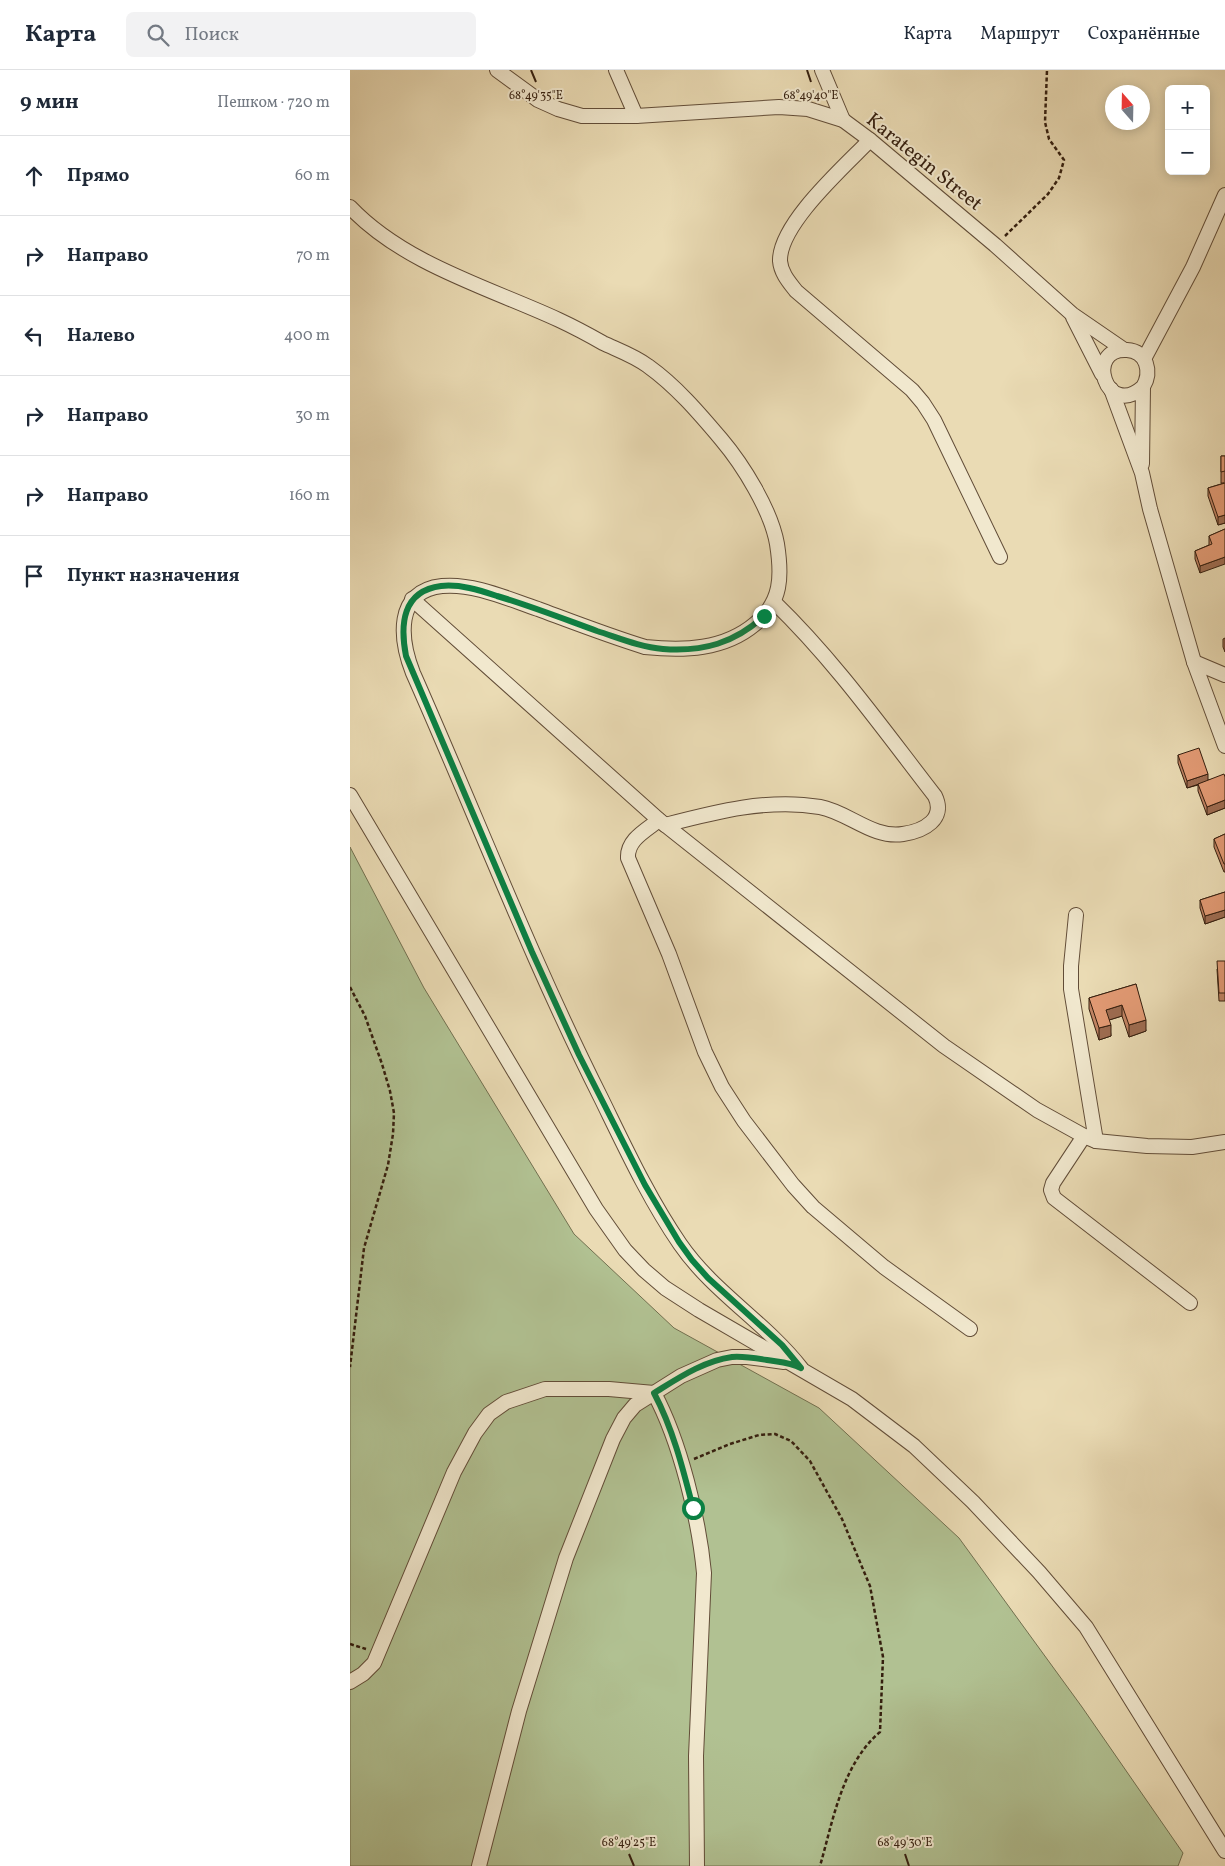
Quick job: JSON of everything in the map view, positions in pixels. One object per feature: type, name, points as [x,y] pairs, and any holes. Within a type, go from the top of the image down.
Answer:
[{"type":"street","name":"Karategin Street","points":[[497,70],[538,100],[558,109],[582,116],[636,116],[779,106],[808,108],[843,120],[870,140],[996,245],[1072,314],[1123,349]]},
{"type":"street","points":[[616,70],[636,116]]},
{"type":"street","points":[[822,70],[843,120]]},
{"type":"street","points":[[870,140],[811,202],[795,222],[785,241],[780,260],[782,271],[796,291],[912,390],[923,403],[934,420],[1000,558]]},
{"type":"street","points":[[1144,359],[1193,267],[1225,195]]},
{"type":"street","points":[[350,207],[381,234],[417,257],[458,277],[559,320],[647,365],[691,404],[737,458],[766,511],[775,535],[779,559],[779,578],[774,602],[764,616],[754,625],[732,639],[703,648],[665,649],[645,647],[510,600],[461,586],[442,586],[432,588],[412,599],[403,620],[403,640],[406,656],[532,952],[579,1055],[650,1193],[692,1260],[708,1278],[782,1345],[797,1366]]},
{"type":"street","name":"Karategin Street","points":[[1072,314],[1102,374]]},
{"type":"street","points":[[1118,350],[1135,351],[1144,359],[1148,370],[1146,382],[1138,391],[1121,395],[1106,385],[1102,374],[1103,368],[1108,357],[1118,350]]},
{"type":"street","points":[[1142,473],[1143,387]]},
{"type":"street","points":[[1111,390],[1142,473],[1153,519],[1194,662],[1225,746]]},
{"type":"street","points":[[412,599],[662,822],[944,1046],[1037,1110],[1090,1138],[1147,1146],[1192,1147],[1225,1142]]},
{"type":"street","points":[[774,602],[806,632],[838,670],[935,796],[939,805],[939,812],[934,819],[921,829],[892,835],[878,831],[833,811],[807,806],[752,806],[662,822],[632,841],[627,849],[628,858],[669,954],[705,1052],[722,1086],[744,1121],[793,1185],[813,1207],[884,1267],[970,1329]]},
{"type":"street","points":[[1194,662],[1225,676]]},
{"type":"street","points":[[350,795],[609,1230],[644,1270],[665,1288],[852,1399],[914,1446],[973,1502],[1039,1572],[1086,1627],[1225,1851]]},
{"type":"street","points":[[1076,915],[1071,966],[1071,989],[1090,1138],[1053,1183],[1051,1190],[1054,1198],[1190,1303]]},
{"type":"street","points":[[479,1866],[518,1711],[573,1539],[620,1425],[635,1405],[681,1376],[717,1360],[747,1357],[797,1366]]},
{"type":"street","points":[[350,1682],[374,1663],[454,1472],[475,1432],[490,1414],[506,1402],[544,1389],[600,1389],[654,1393]]},
{"type":"street","points":[[654,1393],[662,1408],[682,1465],[693,1508],[704,1573],[696,1756],[697,1866]]},
{"type":"path","points":[[996,245],[1048,194],[1059,178],[1064,160],[1049,139],[1045,122],[1047,70]]},
{"type":"path","points":[[350,987],[365,1016],[382,1064],[394,1113],[388,1165],[364,1248],[350,1367]]},
{"type":"path","points":[[682,1465],[730,1444],[759,1435],[776,1434],[791,1442],[810,1461],[842,1520],[870,1586],[883,1657],[880,1732],[870,1740],[854,1763],[845,1785],[820,1866]]},
{"type":"green space","points":[[350,847],[424,988],[574,1234],[674,1328],[819,1408],[959,1538],[1082,1707],[1183,1853],[1178,1866],[350,1866]]},
{"type":"building","points":[[1221,456],[1225,456],[1225,471],[1221,472]]},
{"type":"building","points":[[1225,483],[1225,515],[1218,517],[1208,488]]},
{"type":"building","points":[[1225,529],[1225,557],[1200,566],[1195,551],[1212,544],[1209,536]]},
{"type":"building","points":[[1199,748],[1208,774],[1187,781],[1178,755]]},
{"type":"building","points":[[1224,774],[1225,800],[1207,807],[1198,784]]},
{"type":"building","points":[[1225,834],[1225,864],[1224,864],[1214,839]]},
{"type":"building","points":[[1225,892],[1225,910],[1205,916],[1200,900]]},
{"type":"building","points":[[1217,961],[1225,961],[1225,993],[1219,993]]},
{"type":"building","points":[[1136,984],[1146,1020],[1129,1025],[1122,1005],[1106,1010],[1111,1025],[1099,1028],[1089,998]]},
{"type":"route","points":[[693,1508],[682,1465],[662,1408],[654,1393],[681,1376],[717,1360],[732,1357],[792,1363],[801,1368],[782,1345],[708,1278],[692,1260],[645,1185],[579,1055],[453,770],[406,656],[403,640],[403,620],[412,599],[432,588],[442,586],[461,586],[480,590],[645,647],[665,649],[703,648],[716,645],[732,639],[764,616]]}]
